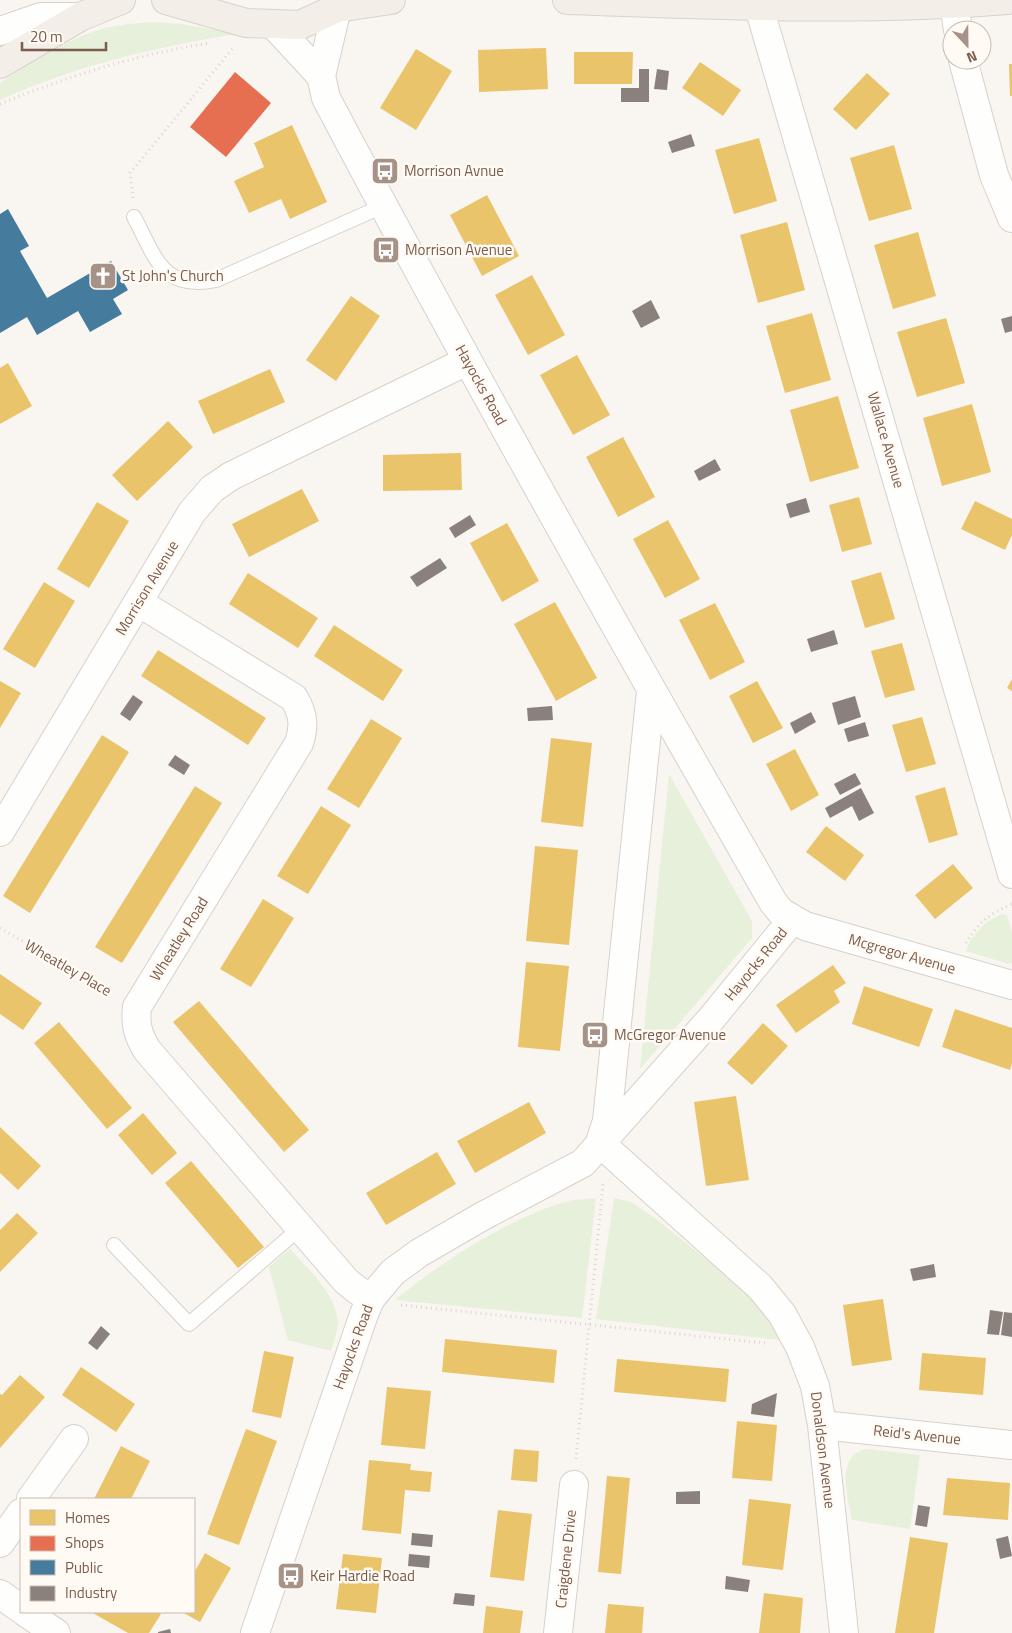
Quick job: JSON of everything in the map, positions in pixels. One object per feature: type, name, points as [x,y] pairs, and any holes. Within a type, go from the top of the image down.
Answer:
[{"type":"main road","points":[[0,64],[80,17],[121,0]]},
{"type":"main road","points":[[166,0],[246,23],[300,25],[325,4],[391,0]]},
{"type":"main road","points":[[567,0],[956,17],[1007,0]]},
{"type":"street","name":"Hayocks Road","points":[[255,1633],[360,1324],[371,1298],[393,1272],[419,1253],[481,1217],[574,1169],[583,1162],[711,1019],[792,920],[781,912],[773,902],[651,691],[467,361],[326,98],[321,76],[325,4]]},
{"type":"street","name":"Wallace Avenue","points":[[759,7],[1012,874]]},
{"type":"street","points":[[0,32],[41,17],[80,17]]},
{"type":"street","name":"Hayocks Road","points":[[273,24],[321,76]]},
{"type":"street","points":[[966,70],[994,175],[1012,218]]},
{"type":"street","name":"Morrison Avenue","points":[[0,832],[192,512],[212,489],[231,476],[467,361]]},
{"type":"street","name":"Wheatley Road","points":[[137,1007],[299,743],[304,722],[301,710],[294,698],[138,602]]},
{"type":"street","name":"Hayocks Road","points":[[600,1143],[607,1121],[651,691]]},
{"type":"street","name":"Mcgregor Avenue","points":[[792,920],[819,931],[1012,986]]},
{"type":"street","points":[[137,1007],[135,1021],[137,1031],[147,1050],[346,1282],[371,1298]]},
{"type":"street","name":"Donaldson Avenue","points":[[600,1143],[760,1287],[782,1314],[800,1346],[815,1386],[822,1426],[844,1633]]},
{"type":"street","name":"Reid's Avenue","points":[[822,1426],[1012,1445]]},
{"type":"street","points":[[32,1498],[74,1439]]},
{"type":"street","name":"Craigdene Drive","points":[[558,1633],[574,1485]]},
{"type":"street","points":[[0,1543],[20,1514]]},
{"type":"street","points":[[0,1594],[20,1608]]},
{"type":"street","points":[[27,1613],[56,1633]]},
{"type":"lane","points":[[134,218],[160,266],[170,275],[182,281],[201,283],[216,280],[383,206]]},
{"type":"lane","points":[[114,1245],[189,1324],[300,1228]]},
{"type":"path","points":[[134,218],[130,173],[235,46],[246,23]]},
{"type":"path","points":[[0,104],[78,74],[144,56],[214,43]]},
{"type":"path","points":[[955,970],[964,945],[976,928],[995,911],[1012,904]]},
{"type":"path","name":"Wheatley Place","points":[[0,928],[137,1007]]},
{"type":"path","points":[[574,1485],[603,1191],[600,1143]]},
{"type":"path","points":[[371,1298],[390,1304],[800,1346]]},
{"type":"green space","points":[[150,22],[182,24],[236,34],[116,59],[57,77],[0,100],[0,83],[56,48],[99,30],[121,25]]},
{"type":"green space","points":[[669,774],[752,921],[752,938],[640,1069]]},
{"type":"green space","points":[[1002,914],[1007,915],[1012,932],[1012,963],[1009,964],[966,951],[980,929],[990,920]]},
{"type":"green space","points":[[596,1198],[582,1318],[395,1300],[455,1256],[524,1217],[569,1201]]},
{"type":"green space","points":[[614,1198],[631,1202],[655,1218],[727,1276],[767,1317],[779,1340],[596,1319]]},
{"type":"green space","points":[[290,1249],[318,1280],[334,1306],[338,1325],[331,1351],[288,1340],[269,1267]]},
{"type":"green space","points":[[868,1449],[920,1455],[910,1529],[852,1520],[846,1489],[847,1468],[851,1459],[857,1453]]},
{"type":"building: Homes","points":[[546,48],[548,89],[479,92],[478,50]]},
{"type":"building: Homes","points":[[416,49],[452,71],[416,130],[380,108]]},
{"type":"building: Homes","points":[[574,52],[633,52],[632,84],[574,84]]},
{"type":"building: Homes","points":[[700,62],[741,90],[723,116],[682,88]]},
{"type":"building: Homes","points":[[1009,64],[1012,64],[1012,96],[1010,96]]},
{"type":"building: Homes","points":[[867,73],[890,94],[856,130],[833,109]]},
{"type":"building: Homes","points":[[292,125],[327,202],[290,219],[281,199],[249,213],[234,181],[264,167],[254,143]]},
{"type":"building: Homes","points":[[759,138],[777,201],[734,214],[715,150]]},
{"type":"building: Homes","points":[[894,145],[912,209],[869,221],[850,158]]},
{"type":"building: Homes","points":[[487,195],[519,256],[482,276],[450,215]]},
{"type":"building: Homes","points":[[787,222],[805,290],[758,303],[740,235]]},
{"type":"building: Homes","points":[[918,232],[936,296],[893,309],[874,245]]},
{"type":"building: Homes","points":[[532,275],[565,335],[528,355],[495,295]]},
{"type":"building: Homes","points":[[351,296],[380,316],[336,381],[306,360]]},
{"type":"building: Homes","points":[[812,313],[831,380],[785,393],[766,326]]},
{"type":"building: Homes","points":[[946,318],[965,383],[917,397],[897,332]]},
{"type":"building: Homes","points":[[577,355],[610,415],[573,435],[540,375]]},
{"type":"building: Homes","points":[[8,363],[32,406],[0,424],[0,368]]},
{"type":"building: Homes","points":[[270,369],[285,402],[213,434],[198,401]]},
{"type":"building: Homes","points":[[838,396],[859,468],[810,482],[790,410]]},
{"type":"building: Homes","points":[[972,404],[991,472],[942,486],[923,418]]},
{"type":"building: Homes","points":[[168,421],[193,447],[137,501],[112,475]]},
{"type":"building: Homes","points":[[623,437],[655,497],[618,517],[586,457]]},
{"type":"building: Homes","points":[[461,453],[462,490],[383,491],[383,455]]},
{"type":"building: Homes","points":[[302,489],[319,521],[249,557],[232,524]]},
{"type":"building: Homes","points":[[859,497],[872,544],[842,552],[829,505]]},
{"type":"building: Homes","points":[[975,501],[1012,519],[1012,535],[1005,550],[961,529]]},
{"type":"building: Homes","points":[[97,502],[129,521],[89,588],[57,569]]},
{"type":"building: Homes","points":[[668,520],[700,579],[665,598],[633,539]]},
{"type":"building: Homes","points":[[507,523],[539,581],[502,602],[470,543]]},
{"type":"building: Homes","points":[[881,572],[895,619],[865,628],[851,581]]},
{"type":"building: Homes","points":[[248,573],[318,618],[298,648],[229,604]]},
{"type":"building: Homes","points":[[44,582],[75,601],[35,668],[3,649]]},
{"type":"building: Homes","points":[[555,602],[597,678],[556,701],[514,624]]},
{"type":"building: Homes","points":[[715,603],[745,662],[710,680],[679,620]]},
{"type":"building: Homes","points":[[334,625],[403,670],[383,701],[314,656]]},
{"type":"building: Homes","points":[[902,643],[915,690],[885,698],[871,651]]},
{"type":"building: Homes","points":[[158,650],[266,718],[248,745],[141,676]]},
{"type":"building: Homes","points":[[1012,679],[1012,691],[1007,688]]},
{"type":"building: Homes","points":[[0,681],[21,693],[0,728]]},
{"type":"building: Homes","points":[[757,681],[783,728],[753,743],[729,696]]},
{"type":"building: Homes","points":[[922,717],[936,764],[906,772],[892,725]]},
{"type":"building: Homes","points":[[371,719],[402,738],[359,808],[327,789]]},
{"type":"building: Homes","points":[[102,735],[129,752],[30,913],[3,896]]},
{"type":"building: Homes","points":[[551,738],[592,743],[583,827],[541,822]]},
{"type":"building: Homes","points":[[795,749],[819,795],[791,811],[766,764]]},
{"type":"building: Homes","points":[[195,786],[222,803],[122,963],[95,947]]},
{"type":"building: Homes","points":[[945,787],[958,835],[929,843],[915,796]]},
{"type":"building: Homes","points":[[321,806],[351,825],[308,894],[277,876]]},
{"type":"building: Homes","points":[[826,826],[864,855],[845,881],[806,852]]},
{"type":"building: Homes","points":[[535,846],[578,850],[569,945],[526,941]]},
{"type":"building: Homes","points":[[953,864],[973,888],[935,919],[915,895]]},
{"type":"building: Homes","points":[[263,899],[294,918],[251,987],[220,969]]},
{"type":"building: Homes","points":[[526,962],[569,966],[560,1051],[518,1047]]},
{"type":"building: Homes","points":[[833,965],[846,983],[834,991],[840,1002],[796,1033],[776,1005]]},
{"type":"building: Homes","points":[[0,974],[42,1003],[23,1030],[0,1014]]},
{"type":"building: Homes","points":[[864,986],[933,1009],[919,1047],[852,1024]]},
{"type":"building: Homes","points":[[199,1001],[309,1130],[284,1152],[173,1022]]},
{"type":"building: Homes","points":[[955,1009],[1012,1028],[1012,1063],[1010,1070],[942,1047]]},
{"type":"building: Homes","points":[[59,1022],[132,1108],[107,1129],[34,1043]]},
{"type":"building: Homes","points":[[763,1023],[788,1046],[752,1085],[727,1063]]},
{"type":"building: Homes","points":[[736,1096],[749,1180],[706,1186],[694,1102]]},
{"type":"building: Homes","points":[[529,1102],[546,1133],[475,1173],[457,1141]]},
{"type":"building: Homes","points":[[143,1113],[177,1153],[152,1175],[118,1135]]},
{"type":"building: Homes","points":[[0,1127],[41,1166],[18,1190],[0,1173]]},
{"type":"building: Homes","points":[[437,1152],[456,1184],[386,1225],[366,1193]]},
{"type":"building: Homes","points":[[191,1161],[264,1247],[238,1268],[165,1183]]},
{"type":"building: Homes","points":[[17,1213],[38,1233],[0,1272],[0,1230]]},
{"type":"building: Homes","points":[[883,1299],[892,1360],[852,1366],[843,1305]]},
{"type":"building: Homes","points":[[445,1339],[557,1350],[554,1383],[442,1372]]},
{"type":"building: Homes","points":[[264,1351],[294,1357],[281,1418],[252,1412]]},
{"type":"building: Homes","points":[[922,1353],[986,1358],[983,1395],[919,1390]]},
{"type":"building: Homes","points":[[617,1359],[729,1369],[726,1402],[614,1392]]},
{"type":"building: Homes","points":[[81,1367],[135,1404],[116,1432],[62,1395]]},
{"type":"building: Homes","points":[[20,1375],[45,1397],[0,1448],[0,1394],[2,1395]]},
{"type":"building: Homes","points":[[387,1387],[431,1391],[425,1449],[381,1445]]},
{"type":"building: Homes","points":[[737,1421],[777,1425],[772,1481],[732,1478]]},
{"type":"building: Homes","points":[[246,1429],[277,1441],[239,1545],[207,1534]]},
{"type":"building: Homes","points":[[121,1446],[150,1461],[132,1498],[95,1498]]},
{"type":"building: Homes","points":[[514,1449],[539,1451],[537,1482],[511,1480]]},
{"type":"building: Homes","points":[[369,1460],[411,1464],[410,1470],[432,1472],[430,1492],[405,1490],[401,1534],[362,1530]]},
{"type":"building: Homes","points":[[607,1476],[630,1478],[621,1574],[598,1572]]},
{"type":"building: Homes","points":[[947,1478],[1010,1483],[1008,1520],[943,1515]]},
{"type":"building: Homes","points":[[749,1499],[791,1504],[783,1570],[742,1565]]},
{"type":"building: Homes","points":[[498,1510],[532,1514],[524,1581],[490,1577]]},
{"type":"building: Homes","points":[[910,1537],[948,1543],[934,1633],[895,1633]]},
{"type":"building: Homes","points":[[205,1553],[231,1568],[200,1622],[184,1613],[195,1613],[195,1571]]},
{"type":"building: Homes","points":[[343,1554],[382,1558],[376,1613],[336,1609]]},
{"type":"building: Homes","points":[[764,1593],[803,1598],[800,1633],[759,1633]]},
{"type":"building: Homes","points":[[608,1604],[644,1607],[642,1633],[605,1633]]},
{"type":"building: Homes","points":[[486,1606],[523,1611],[520,1633],[483,1633]]},
{"type":"building: Homes","points":[[93,1613],[161,1614],[149,1633],[128,1633]]},
{"type":"building: Shops","points":[[235,72],[271,103],[226,157],[190,127]]},
{"type":"building: Public","name":"St John's Church","points":[[8,209],[29,246],[20,251],[47,298],[111,261],[128,290],[113,299],[122,314],[90,332],[78,311],[37,335],[27,317],[0,333],[0,214]]},
{"type":"building: Industry","points":[[639,69],[649,69],[649,102],[621,102],[621,88],[639,88]]},
{"type":"building: Industry","points":[[657,69],[669,71],[667,90],[654,89]]},
{"type":"building: Industry","points":[[691,134],[695,146],[672,153],[668,142]]},
{"type":"building: Industry","points":[[651,300],[660,318],[641,328],[632,311]]},
{"type":"building: Industry","points":[[1012,316],[1012,331],[1005,333],[1001,319]]},
{"type":"building: Industry","points":[[715,459],[721,470],[699,481],[694,471]]},
{"type":"building: Industry","points":[[806,498],[810,512],[790,518],[786,504]]},
{"type":"building: Industry","points":[[470,515],[476,525],[455,538],[449,528]]},
{"type":"building: Industry","points":[[440,558],[447,568],[417,587],[410,577]]},
{"type":"building: Industry","points":[[834,630],[838,644],[811,652],[807,639]]},
{"type":"building: Industry","points":[[133,695],[143,702],[130,721],[120,714]]},
{"type":"building: Industry","points":[[855,696],[861,717],[838,725],[832,703]]},
{"type":"building: Industry","points":[[552,706],[553,720],[528,721],[527,708]]},
{"type":"building: Industry","points":[[811,712],[816,722],[795,734],[790,723]]},
{"type":"building: Industry","points":[[865,722],[869,736],[848,742],[844,729]]},
{"type":"building: Industry","points":[[175,755],[190,765],[184,775],[168,765]]},
{"type":"building: Industry","points":[[855,773],[861,784],[840,795],[834,784]]},
{"type":"building: Industry","points":[[861,788],[874,813],[859,821],[852,806],[830,818],[825,808]]},
{"type":"building: Industry","points":[[934,1264],[936,1277],[913,1281],[910,1269]]},
{"type":"building: Industry","points":[[990,1310],[1003,1312],[999,1335],[987,1334]]},
{"type":"building: Industry","points":[[1004,1312],[1012,1313],[1012,1337],[1001,1335]]},
{"type":"building: Industry","points":[[101,1326],[110,1334],[97,1350],[88,1343]]},
{"type":"building: Industry","points":[[777,1393],[774,1417],[751,1414],[752,1404]]},
{"type":"building: Industry","points":[[700,1491],[700,1504],[676,1504],[676,1492]]},
{"type":"building: Industry","points":[[918,1505],[930,1507],[927,1527],[915,1525]]},
{"type":"building: Industry","points":[[412,1533],[433,1535],[432,1547],[411,1545]]},
{"type":"building: Industry","points":[[1008,1536],[1012,1556],[1000,1559],[996,1539]]},
{"type":"building: Industry","points":[[409,1554],[430,1556],[429,1568],[408,1566]]},
{"type":"building: Industry","points":[[726,1576],[750,1580],[748,1592],[725,1589]]},
{"type":"building: Industry","points":[[455,1593],[475,1595],[474,1606],[453,1604]]},
{"type":"building: Industry","points":[[170,1629],[171,1633],[158,1633],[158,1632]]},
{"type":"place","name":"Morrison Avnue","points":[[385,171]]},
{"type":"place","name":"Morrison Avenue","points":[[386,250]]},
{"type":"place","name":"St John's Church","points":[[103,276]]},
{"type":"place","name":"McGregor Avenue","points":[[595,1035]]},
{"type":"place","name":"Keir Hardie Road","points":[[291,1576]]}]
